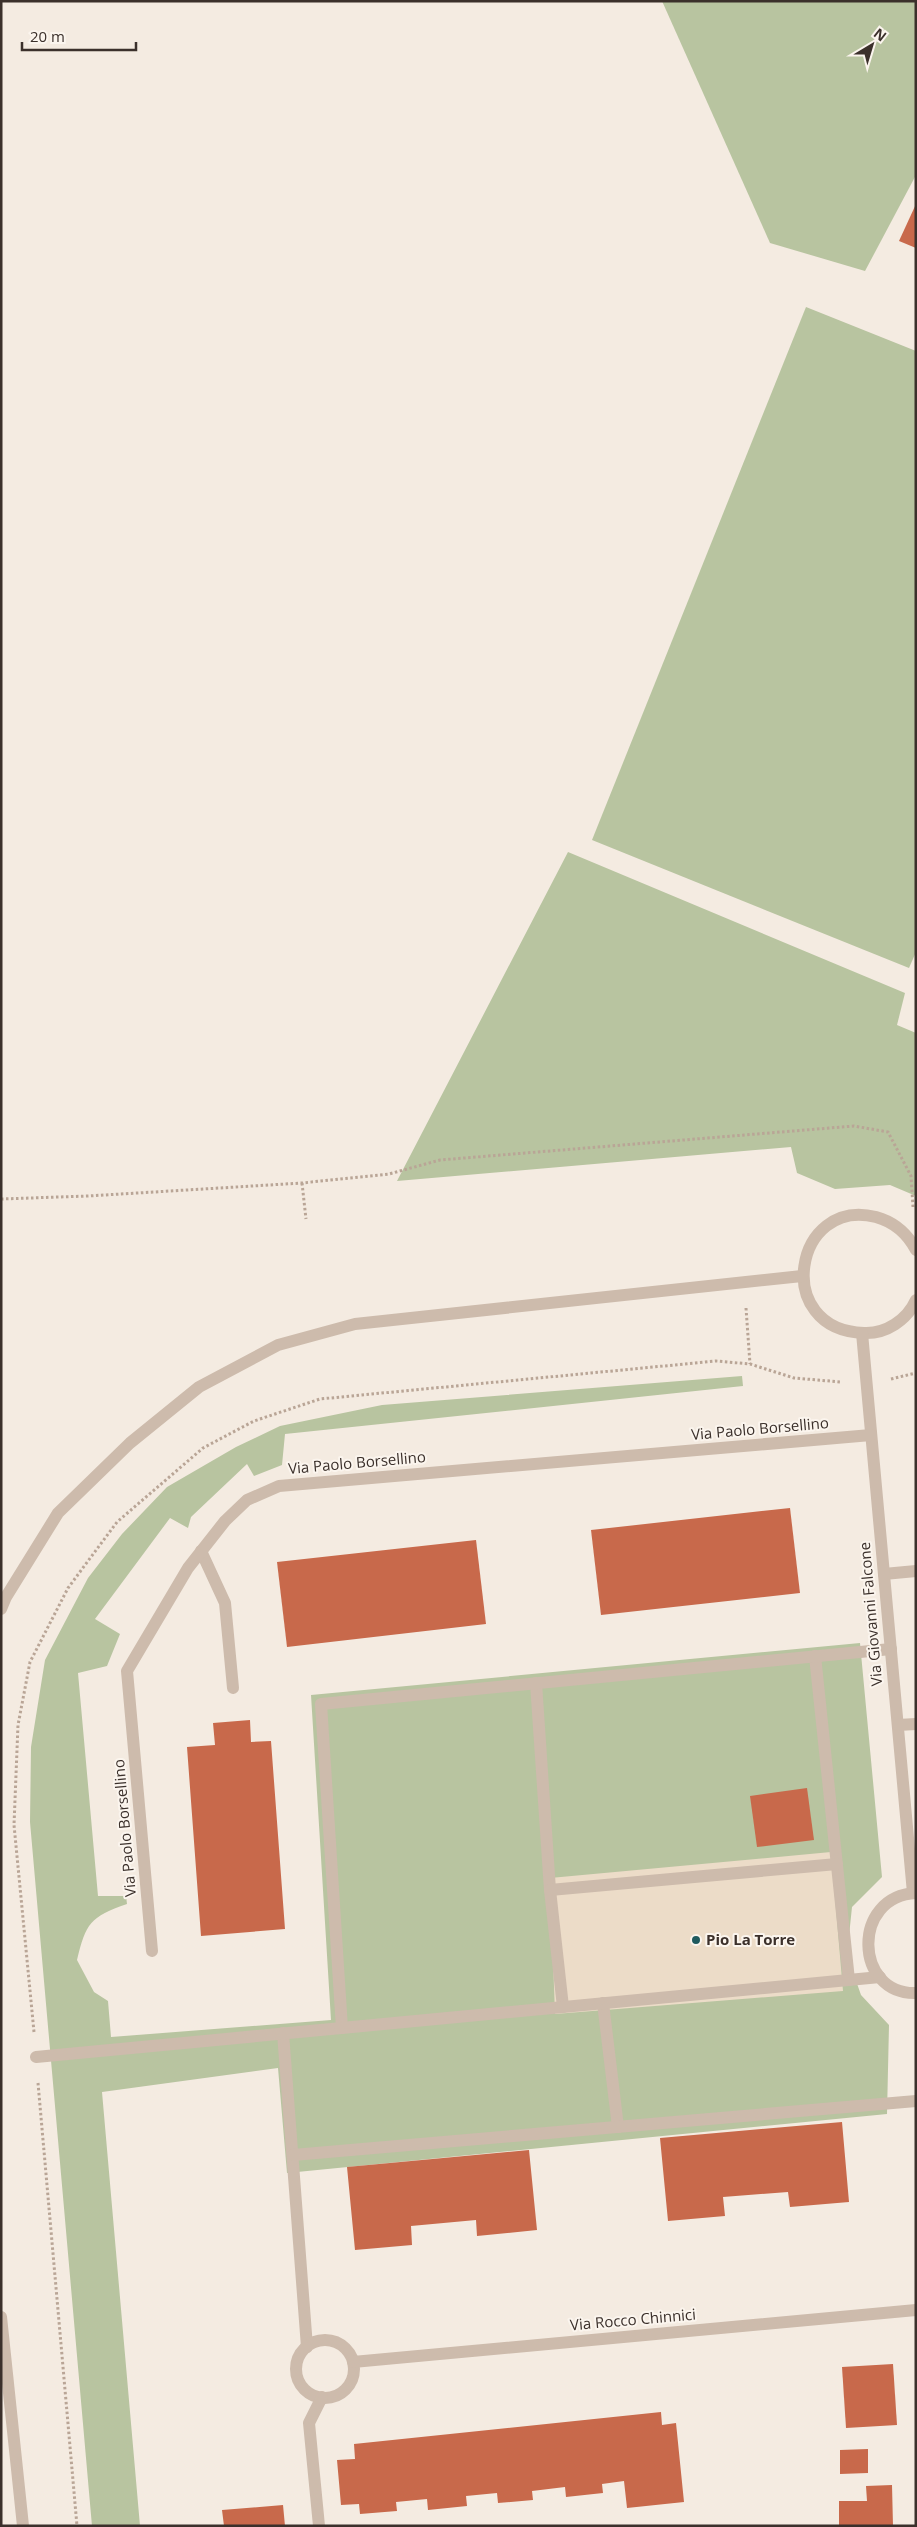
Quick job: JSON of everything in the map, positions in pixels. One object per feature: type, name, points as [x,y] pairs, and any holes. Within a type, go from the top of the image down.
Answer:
[{"type":"street","points":[[916,1250],[901,1229],[885,1219],[866,1215],[847,1216],[830,1224],[815,1238],[805,1255],[802,1276],[805,1292],[813,1308],[825,1321],[840,1330],[874,1333],[891,1327],[905,1316],[916,1300]]},
{"type":"street","points":[[1,1609],[6,1597],[58,1513],[130,1443],[199,1387],[278,1345],[355,1324],[802,1276]]},
{"type":"street","name":"Via Giovanni Falcone","points":[[862,1333],[914,1893]]},
{"type":"street","name":"Via Paolo Borsellino","points":[[152,1951],[127,1672],[188,1568],[225,1521],[247,1500],[279,1486],[871,1435]]},
{"type":"street","points":[[201,1551],[226,1603],[233,1688]]},
{"type":"street","points":[[884,1574],[916,1571]]},
{"type":"street","points":[[342,2028],[321,1704],[891,1649]]},
{"type":"street","points":[[815,1656],[848,1980]]},
{"type":"street","points":[[536,1683],[550,1890],[563,2007]]},
{"type":"street","points":[[898,1725],[916,1724]]},
{"type":"street","points":[[550,1890],[837,1864]]},
{"type":"street","points":[[914,1893],[897,1896],[884,1905],[874,1918],[868,1934],[868,1950],[872,1966],[880,1977],[895,1988],[916,1993]]},
{"type":"street","points":[[36,2057],[880,1977]]},
{"type":"street","points":[[603,2004],[618,2127]]},
{"type":"street","points":[[283,2033],[307,2346]]},
{"type":"street","points":[[293,2156],[916,2101]]},
{"type":"street","name":"Via Rocco Chinnici","points":[[354,2362],[916,2310]]},
{"type":"street","points":[[1,2317],[23,2526]]},
{"type":"street","points":[[335,2341],[349,2353],[354,2362],[354,2371],[347,2388],[331,2397],[312,2395],[299,2381],[298,2362],[301,2354],[307,2346],[316,2342],[335,2341]]},
{"type":"street","points":[[319,2526],[309,2423],[322,2397]]},
{"type":"path","points":[[1,1199],[88,1196],[302,1183],[389,1174],[440,1160],[854,1126],[888,1132],[912,1176],[913,1214],[901,1229]]},
{"type":"path","points":[[302,1183],[306,1219]]},
{"type":"path","points":[[744,1282],[750,1364]]},
{"type":"path","points":[[76,2526],[14,1825],[18,1725],[30,1662],[68,1588],[117,1522],[203,1448],[254,1420],[320,1399],[716,1361],[750,1364],[794,1378],[866,1385]]},
{"type":"green space","points":[[662,1],[916,1],[916,175],[865,271],[770,243]]},
{"type":"green space","points":[[806,307],[916,351],[916,952],[909,968],[592,840]]},
{"type":"green space","points":[[568,852],[905,993],[897,1025],[916,1033],[916,1196],[890,1185],[835,1189],[797,1173],[791,1147],[397,1181]]},
{"type":"green space","points":[[742,1376],[743,1386],[285,1434],[282,1465],[254,1476],[247,1464],[191,1517],[188,1528],[170,1518],[95,1619],[120,1634],[107,1666],[78,1673],[98,1896],[126,1896],[127,1904],[105,1913],[92,1923],[83,1937],[77,1960],[94,1992],[108,2001],[111,2037],[331,2020],[311,1695],[860,1643],[882,1877],[852,1907],[847,1955],[861,1995],[889,2025],[887,2114],[287,2173],[278,2068],[102,2092],[140,2526],[92,2526],[30,1822],[31,1747],[45,1660],[88,1578],[122,1534],[167,1487],[236,1447],[280,1426],[382,1405]]},
{"type":"shaded area","name":"Pio La Torre","points":[[831,1852],[843,1991],[555,2014],[550,1878]]},
{"type":"building","points":[[916,204],[916,248],[899,241]]},
{"type":"building","points":[[790,1508],[800,1593],[601,1615],[591,1530]]},
{"type":"building","points":[[476,1540],[486,1624],[287,1647],[277,1562]]},
{"type":"building","points":[[250,1720],[251,1742],[271,1741],[285,1929],[201,1936],[187,1747],[215,1745],[213,1723]]},
{"type":"building","points":[[807,1788],[814,1840],[757,1847],[750,1796]]},
{"type":"building","points":[[842,2122],[849,2202],[790,2207],[788,2192],[723,2197],[725,2216],[668,2221],[660,2138]]},
{"type":"building","points":[[529,2150],[537,2230],[477,2236],[476,2220],[411,2226],[412,2245],[355,2250],[347,2167]]},
{"type":"building","points":[[893,2364],[897,2425],[846,2428],[842,2367]]},
{"type":"building","points":[[661,2412],[662,2425],[676,2423],[684,2502],[627,2508],[624,2481],[602,2484],[603,2493],[566,2497],[565,2487],[532,2491],[533,2500],[498,2503],[497,2493],[466,2496],[467,2506],[428,2510],[427,2499],[396,2502],[397,2511],[360,2514],[359,2504],[341,2505],[337,2460],[355,2459],[354,2444]]},
{"type":"building","points":[[868,2449],[868,2473],[840,2474],[840,2450]]},
{"type":"building","points":[[892,2485],[893,2526],[839,2526],[839,2501],[867,2501],[866,2486]]},
{"type":"building","points":[[283,2505],[285,2526],[224,2526],[222,2510]]},
{"type":"place","name":"Pio La Torre","points":[[696,1940]]}]
